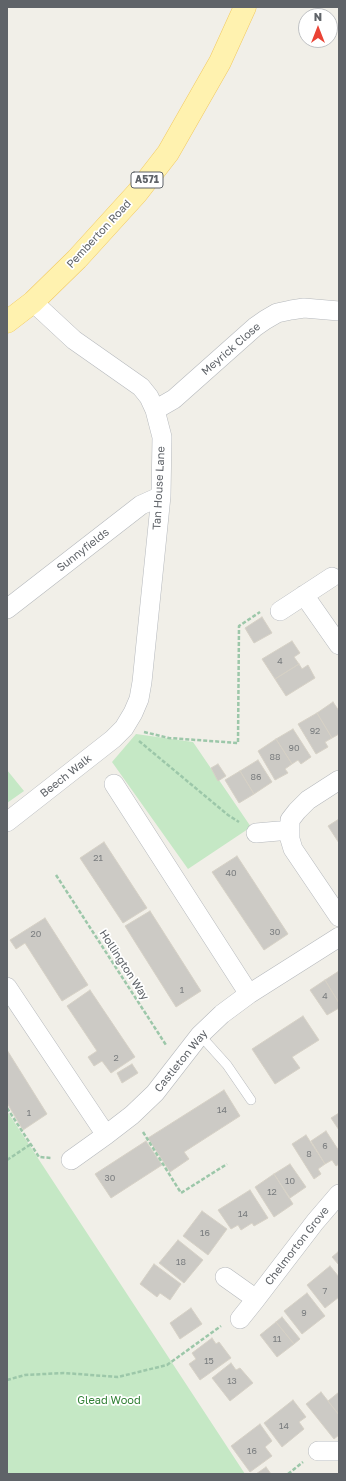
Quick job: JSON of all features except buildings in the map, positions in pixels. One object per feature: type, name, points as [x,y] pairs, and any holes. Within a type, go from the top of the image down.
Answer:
[{"type":"main road","name":"Pemberton Road","points":[[7,322],[32,302],[77,259],[137,193],[168,153],[220,62],[245,7]]},
{"type":"street","name":"Tan House Lane","points":[[32,302],[74,340],[141,387],[149,397],[155,410],[162,437],[161,496],[142,682],[139,699],[124,728]]},
{"type":"street","name":"Meyrick Close","points":[[155,410],[174,399],[255,327],[277,313],[304,308],[339,311]]},
{"type":"street","name":"Sunnyfields","points":[[7,609],[141,505],[161,496]]},
{"type":"street","points":[[273,610],[304,596],[332,577]]},
{"type":"street","points":[[304,596],[339,645]]},
{"type":"street","name":"Beech Walk","points":[[7,822],[113,739],[124,728]]},
{"type":"street","points":[[339,780],[308,800],[290,820],[290,839],[293,849],[339,917]]},
{"type":"street","points":[[114,784],[249,994]]},
{"type":"street","points":[[256,833],[290,830]]},
{"type":"street","name":"Castleton Way","points":[[71,1160],[132,1115],[155,1093],[200,1035],[222,1014],[249,994],[339,938]]},
{"type":"street","points":[[7,986],[106,1135]]},
{"type":"street","name":"Chelmorton Grove","points":[[240,1318],[339,1194]]},
{"type":"street","points":[[225,1277],[256,1299]]},
{"type":"street","points":[[318,1451],[339,1451]]},
{"type":"lane","points":[[200,1035],[227,1065],[251,1100]]},
{"type":"path","points":[[124,728],[169,738],[238,743],[239,626],[273,610]]},
{"type":"path","points":[[124,728],[228,815],[256,833]]},
{"type":"path","name":"Hollington Way","points":[[56,875],[179,1063]]},
{"type":"path","points":[[7,1108],[39,1157],[71,1160]]},
{"type":"path","points":[[132,1115],[181,1194],[227,1164]]},
{"type":"path","points":[[7,1160],[31,1144]]},
{"type":"path","points":[[7,1380],[25,1375],[64,1373],[118,1377],[167,1365],[226,1324],[240,1318]]},
{"type":"green space","points":[[136,734],[193,742],[251,827],[188,869],[112,762]]},
{"type":"green space","points":[[7,770],[24,791],[7,803]]},
{"type":"green space","name":"Glead Wood","points":[[7,1111],[245,1474],[7,1474]]}]
